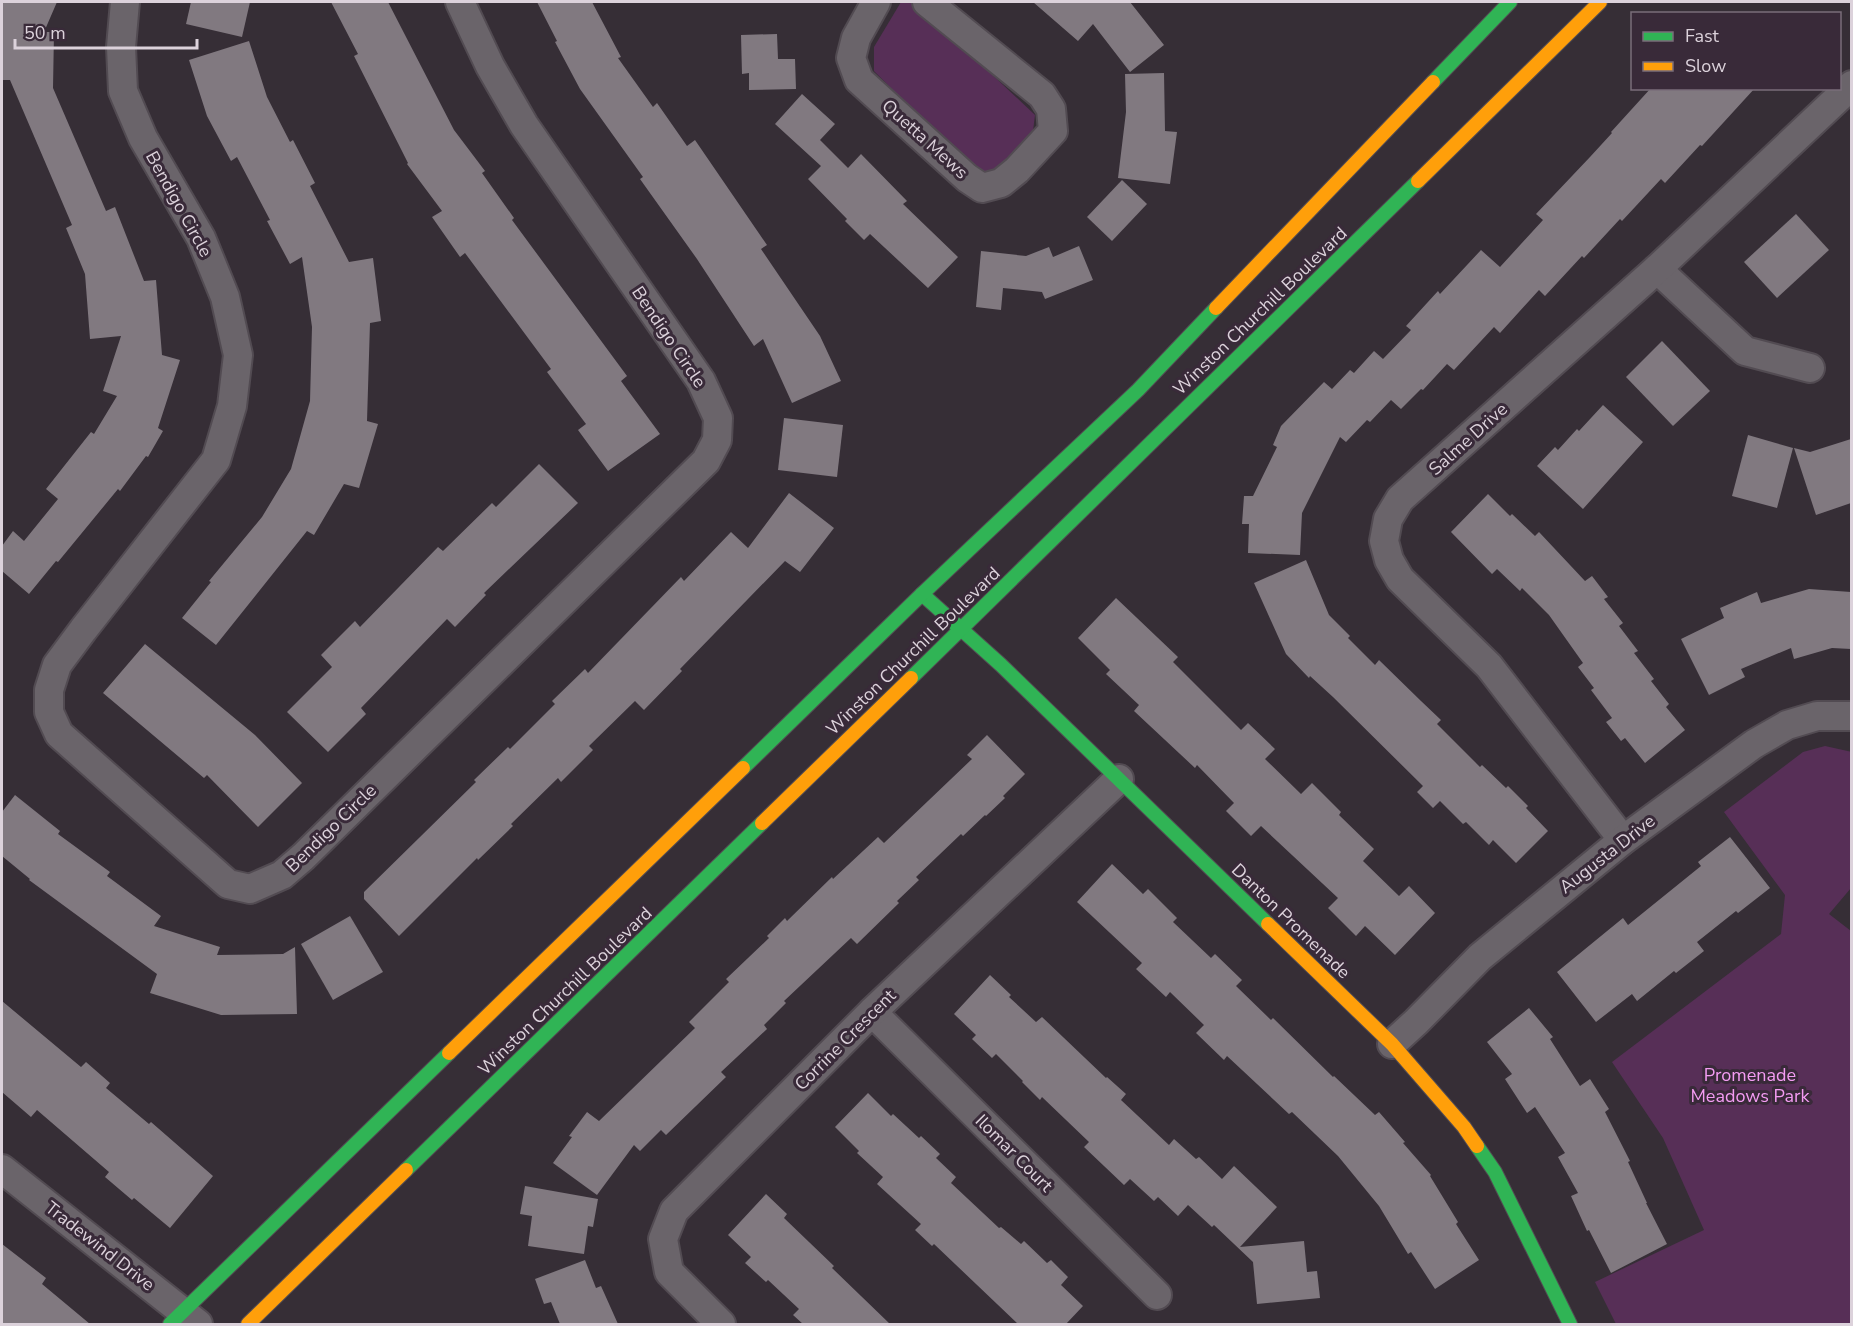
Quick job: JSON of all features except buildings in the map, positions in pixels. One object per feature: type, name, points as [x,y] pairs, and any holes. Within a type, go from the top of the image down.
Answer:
[{"type":"main road","name":"Winston Churchill Boulevard","points":[[184,1321],[922,594],[1138,390],[1510,2]]},
{"type":"main road","name":"Winston Churchill Boulevard","points":[[248,1324],[962,629],[1600,2]]},
{"type":"main road","name":"Danton Promenade","points":[[922,594],[962,629],[1119,779],[1392,1044],[1464,1127],[1495,1172],[1570,1324]]},
{"type":"street","name":"Bendigo Circle","points":[[125,2],[121,47],[123,91],[143,138],[201,238],[225,297],[238,355],[232,406],[216,460],[57,665],[49,690],[49,712],[59,734],[228,884],[250,889],[282,875],[303,857],[706,461],[717,440],[718,418],[701,381],[524,125],[490,66],[460,2]]},
{"type":"street","name":"Quetta Mews","points":[[876,2],[856,38],[851,58],[859,80],[966,177],[982,188],[1001,183],[1017,170],[1053,131],[1052,109],[1042,95],[927,2]]},
{"type":"street","name":"Salme Drive","points":[[1623,840],[1489,666],[1400,579],[1389,560],[1384,541],[1388,519],[1400,499],[1656,269],[1851,85]]},
{"type":"street","points":[[1656,269],[1745,351],[1810,368]]},
{"type":"street","name":"Augusta Drive","points":[[1392,1044],[1480,957],[1623,840],[1755,744],[1787,725],[1817,716],[1851,716]]},
{"type":"street","name":"Corrine Crescent","points":[[721,1324],[669,1272],[663,1239],[674,1210],[872,1012],[1119,779]]},
{"type":"street","name":"Ilomar Court","points":[[872,1012],[1157,1295]]},
{"type":"street","name":"Tradewind Drive","points":[[2,1169],[159,1293],[184,1321]]},
{"type":"green space","points":[[901,2],[915,2],[1035,115],[1032,139],[993,173],[974,171],[874,71],[874,47]]},
{"type":"green space","name":"Promenade Meadows Park","points":[[1825,746],[1852,752],[1851,888],[1829,914],[1851,931],[1851,1324],[1616,1324],[1595,1282],[1704,1230],[1663,1138],[1612,1062],[1781,934],[1785,895],[1724,812],[1803,752]]},
{"type":"traffic: fast","points":[[1433,82],[1510,2]]},
{"type":"traffic: fast","points":[[911,678],[1418,181]]},
{"type":"traffic: fast","points":[[743,768],[922,594],[1138,390],[1216,308]]},
{"type":"traffic: fast","points":[[922,594],[1001,665],[1268,924]]},
{"type":"traffic: fast","points":[[406,1170],[762,823]]},
{"type":"traffic: fast","points":[[170,1324],[449,1053]]},
{"type":"traffic: fast","points":[[1477,1146],[1495,1172],[1570,1324]]},
{"type":"traffic: slow","points":[[1418,181],[1600,2]]},
{"type":"traffic: slow","points":[[1216,308],[1433,82]]},
{"type":"traffic: slow","points":[[762,823],[911,678]]},
{"type":"traffic: slow","points":[[449,1053],[743,768]]},
{"type":"traffic: slow","points":[[1268,924],[1392,1044],[1464,1127],[1477,1146]]},
{"type":"traffic: slow","points":[[248,1324],[406,1170]]}]
